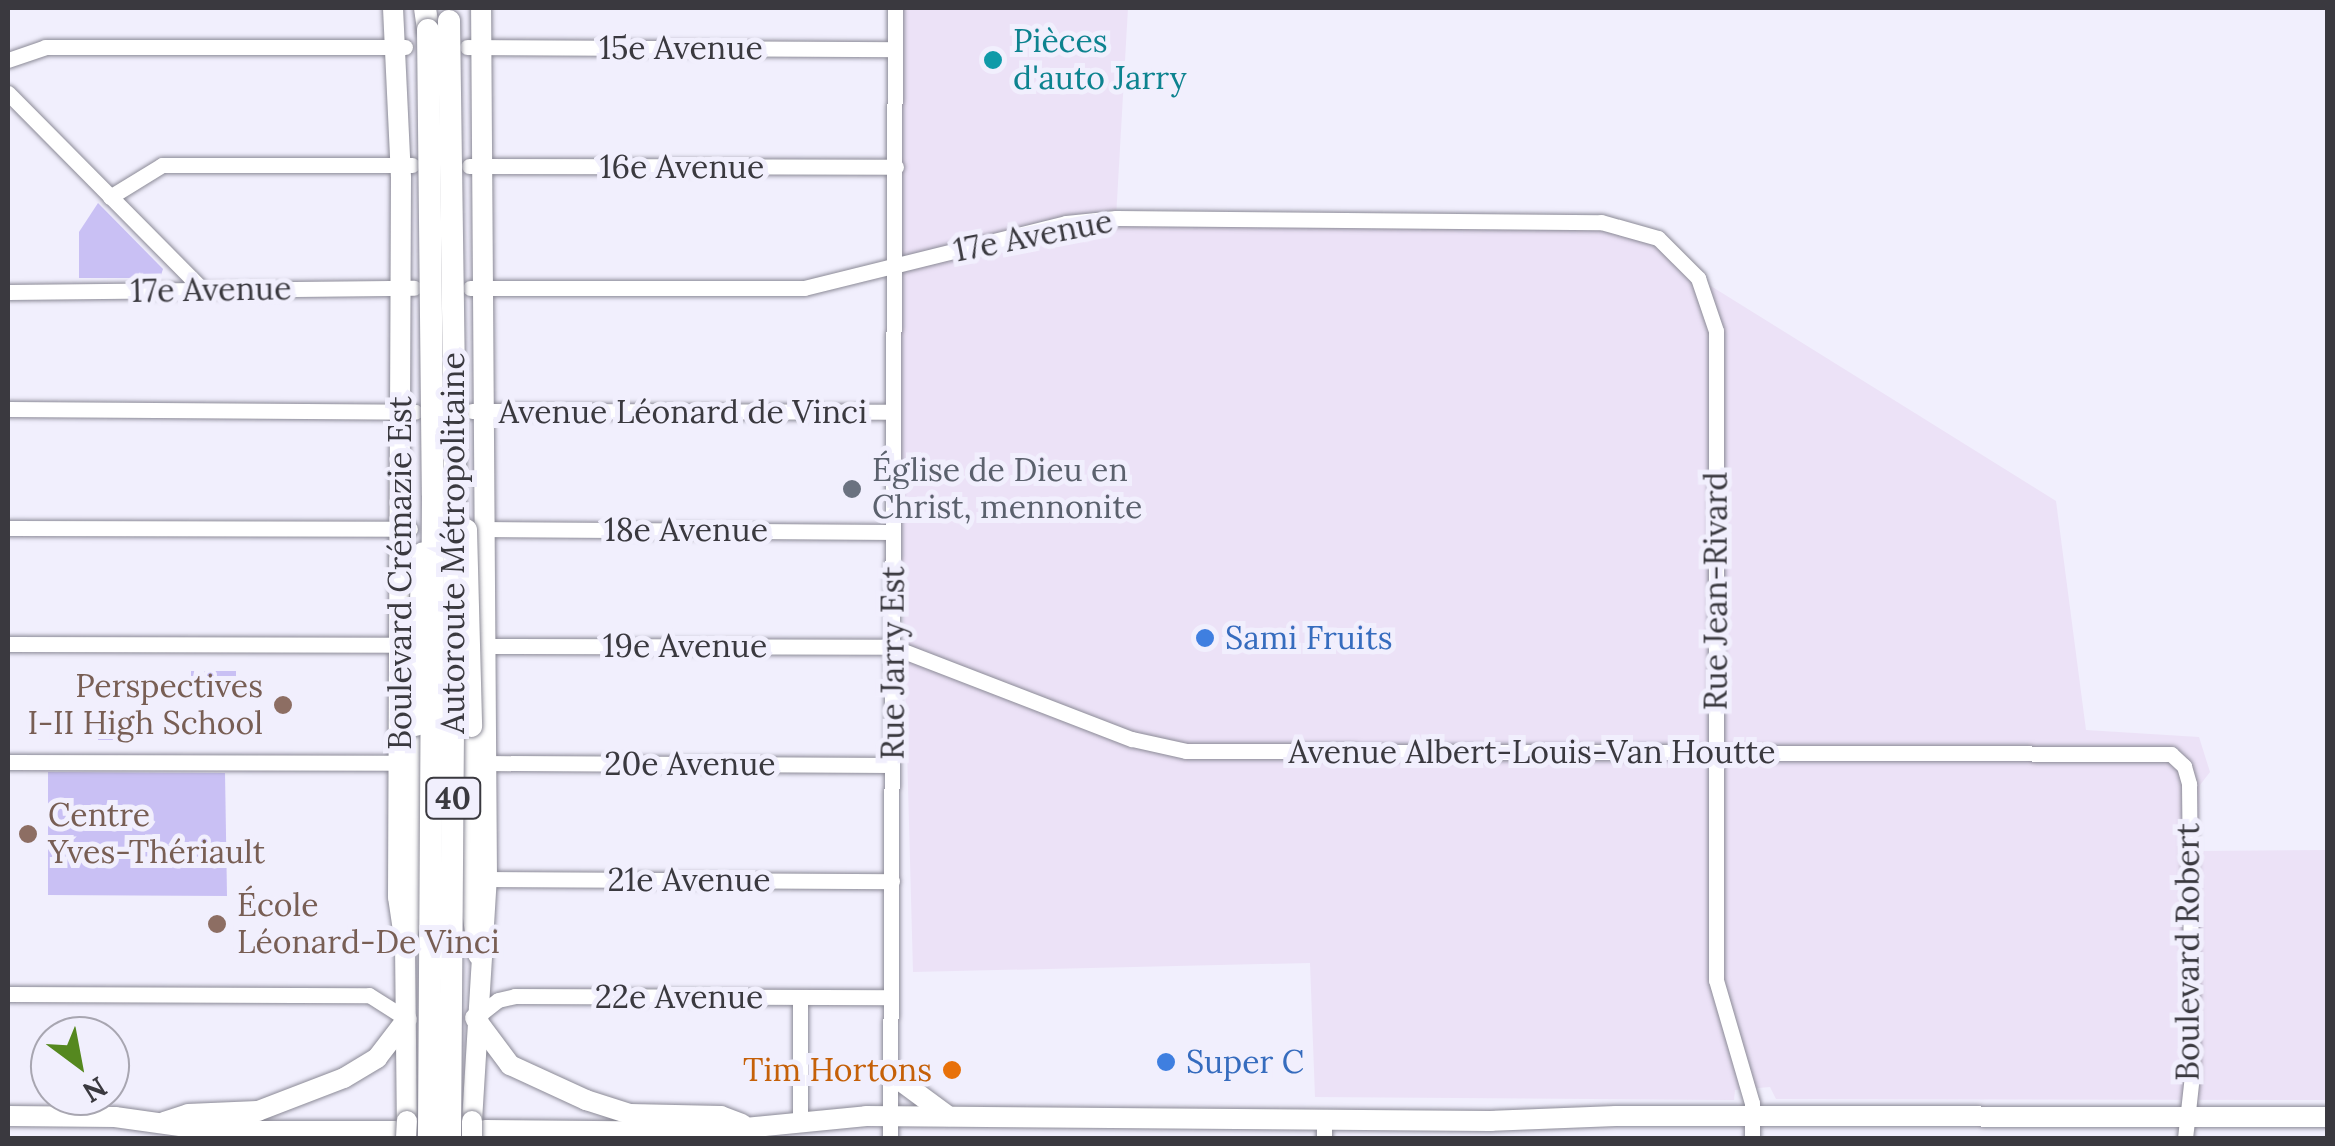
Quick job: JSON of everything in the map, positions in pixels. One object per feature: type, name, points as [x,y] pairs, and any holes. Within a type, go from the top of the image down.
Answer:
[{"type":"highway","name":"Autoroute Métropolitaine","points":[[438,13],[455,457],[450,1138]]},
{"type":"highway","name":"Autoroute Métropolitaine","points":[[429,1138],[438,13]]},
{"type":"highway","points":[[455,457],[470,562],[471,896],[479,954]]},
{"type":"highway","points":[[405,944],[414,896],[417,586],[434,495]]},
{"type":"main road","name":"Boulevard Crémazie Est","points":[[393,8],[406,166],[408,288],[404,645],[398,763],[398,897],[405,944],[406,1019],[402,1130]]},
{"type":"main road","points":[[481,8],[474,47],[474,166],[487,879],[476,1018],[476,1130],[688,1133],[800,1120],[891,1116],[1324,1130],[1753,1116],[2328,1117]]},
{"type":"main road","points":[[476,1018],[510,1065],[586,1100],[630,1114],[722,1116],[749,1127]]},
{"type":"main road","points":[[158,1124],[188,1114],[253,1112],[344,1078],[377,1058],[406,1019]]},
{"type":"main road","points":[[891,1074],[948,1116]]},
{"type":"main road","points":[[8,1116],[232,1132],[402,1130]]},
{"type":"street","name":"Rue Jarry Est","points":[[890,1138],[896,8]]},
{"type":"street","points":[[8,60],[45,47],[399,48]]},
{"type":"street","name":"15e Avenue","points":[[474,47],[895,49]]},
{"type":"street","points":[[8,92],[203,290]]},
{"type":"street","points":[[110,196],[162,165],[406,166]]},
{"type":"street","name":"16e Avenue","points":[[474,166],[896,167]]},
{"type":"street","name":"17e Avenue","points":[[475,288],[804,288],[1066,223],[1116,218],[1601,222],[1658,238]]},
{"type":"street","name":"Rue Jean-Rivard","points":[[1658,238],[1698,278],[1716,331],[1716,990],[1753,1116],[1752,1138]]},
{"type":"street","name":"17e Avenue","points":[[8,292],[408,288]]},
{"type":"street","points":[[8,409],[408,412]]},
{"type":"street","name":"Avenue Léonard de Vinci","points":[[480,412],[894,412]]},
{"type":"street","points":[[8,528],[405,529]]},
{"type":"street","name":"18e Avenue","points":[[483,529],[893,532]]},
{"type":"street","points":[[8,644],[404,645]]},
{"type":"street","name":"19e Avenue","points":[[483,646],[893,647]]},
{"type":"street","name":"Avenue Albert-Louis-Van Houtte","points":[[893,647],[1132,738],[1186,751],[2162,753],[2184,766]]},
{"type":"street","points":[[8,762],[398,763]]},
{"type":"street","name":"20e Avenue","points":[[487,763],[892,765]]},
{"type":"street","name":"Boulevard Robert","points":[[2184,766],[2188,1058],[2184,1138]]},
{"type":"street","name":"21e Avenue","points":[[487,879],[892,881]]},
{"type":"street","points":[[8,994],[369,995],[406,1019]]},
{"type":"street","name":"22e Avenue","points":[[476,1018],[498,1000],[515,996],[891,997]]},
{"type":"street","points":[[800,997],[800,1120]]},
{"type":"shaded area","points":[[895,8],[1128,8],[1116,218],[1583,221],[1658,238],[1698,278],[2056,501],[2086,730],[2199,737],[2210,772],[2200,785],[2199,851],[2327,850],[2327,1100],[1776,1099],[1770,1087],[1735,1090],[1734,1100],[1315,1097],[1310,963],[913,972],[894,267]]},
{"type":"shaded area","points":[[98,203],[163,269],[160,278],[79,278],[79,232]]},
{"type":"shaded area","points":[[191,671],[236,671],[236,694],[191,694]]},
{"type":"shaded area","points":[[100,727],[133,727],[134,740],[98,740]]},
{"type":"shaded area","points":[[48,772],[225,773],[227,896],[48,895]]},
{"type":"place","name":"Pièces d'auto Jarry","points":[[993,60]]},
{"type":"place","name":"Église de Dieu en Christ, mennonite","points":[[852,489]]},
{"type":"place","name":"Sami Fruits","points":[[1205,638]]},
{"type":"place","name":"Perspectives I-II High School","points":[[283,705]]},
{"type":"place","name":"Centre Yves-Thériault","points":[[28,834]]},
{"type":"place","name":"École Léonard-De Vinci","points":[[217,924]]},
{"type":"place","name":"Super C","points":[[1166,1062]]},
{"type":"place","name":"Tim Hortons","points":[[952,1070]]}]
